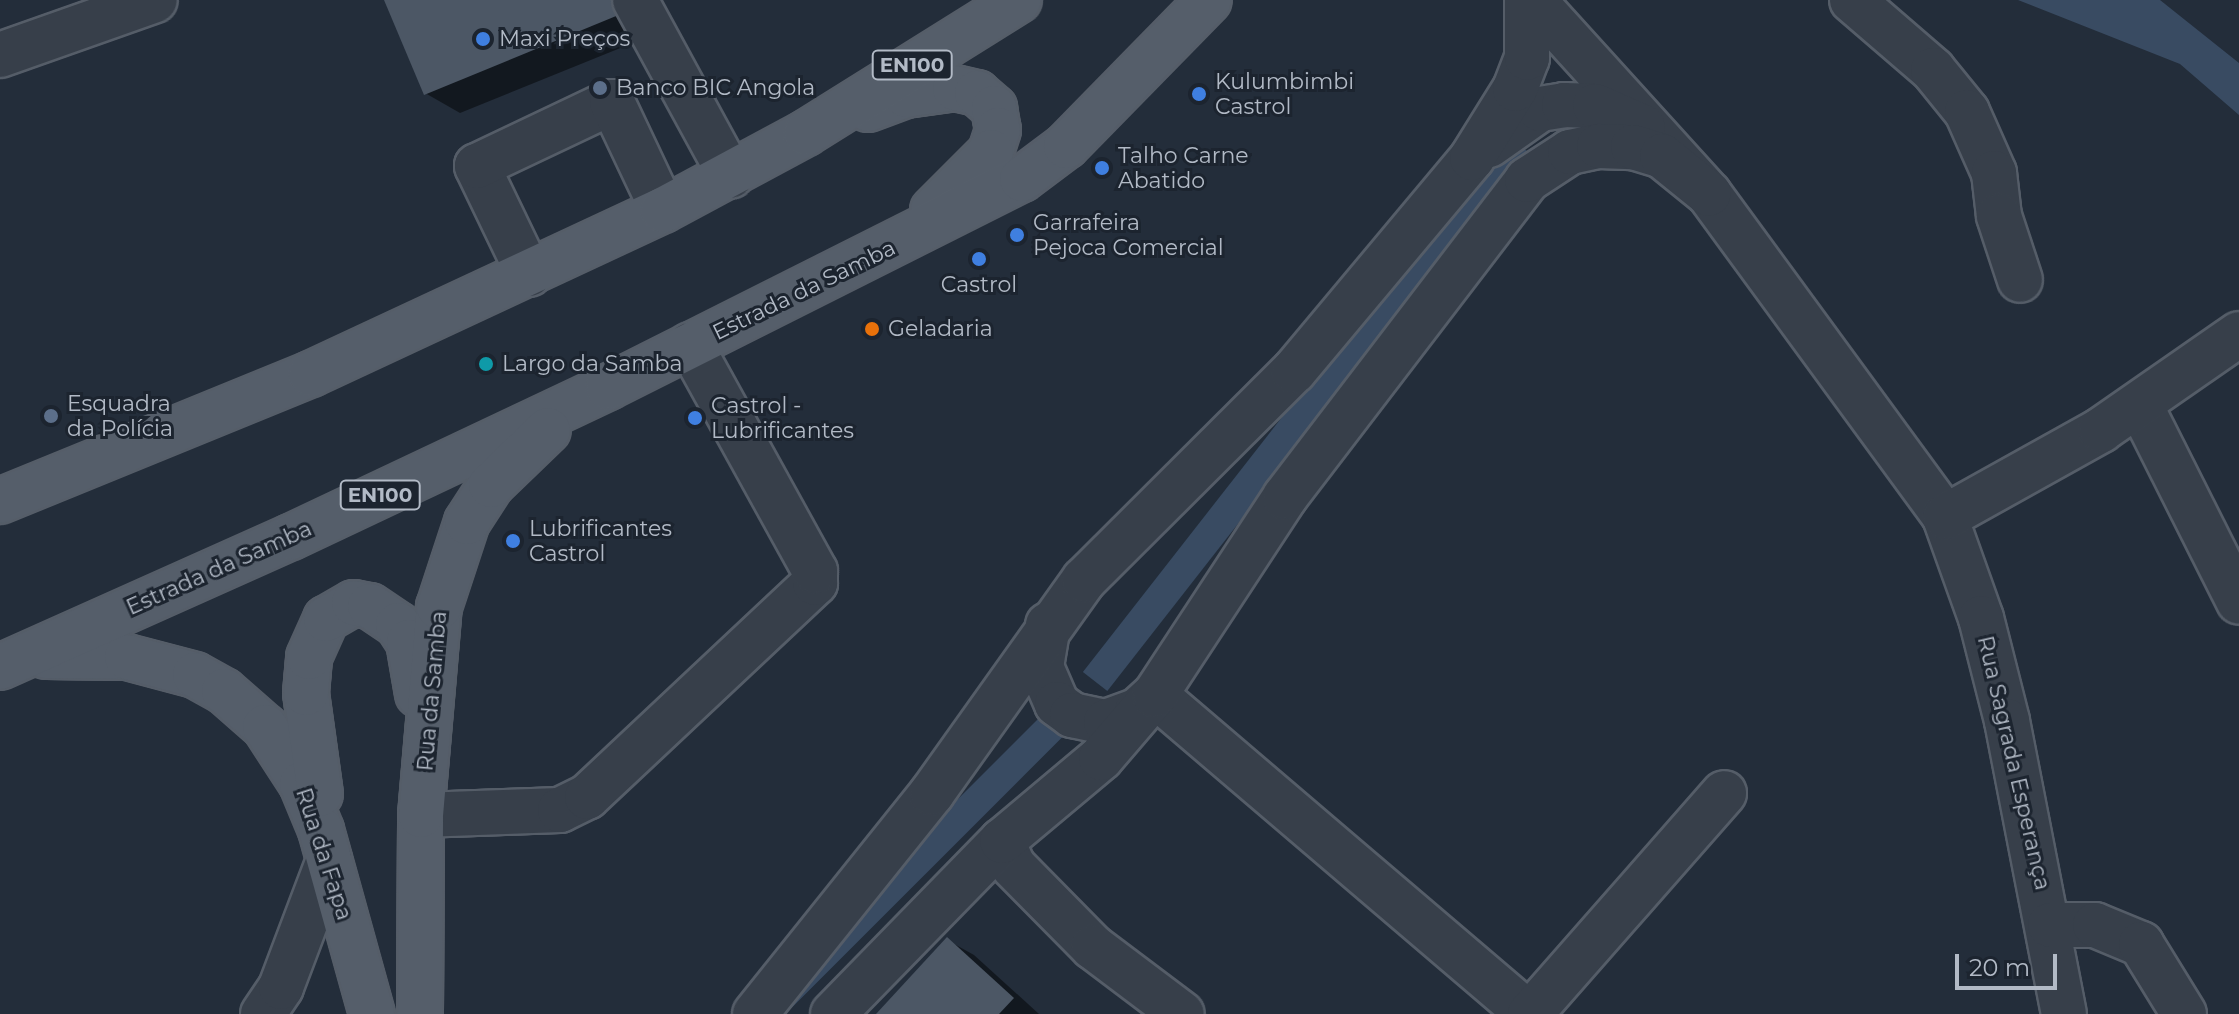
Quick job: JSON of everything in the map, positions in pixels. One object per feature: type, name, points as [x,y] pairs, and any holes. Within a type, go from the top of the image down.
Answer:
[{"type":"main road","name":"EN100","points":[[0,501],[311,374],[663,210],[806,133],[1019,0]]},
{"type":"main road","name":"Estrada da Samba","points":[[10,662],[291,537],[608,387],[881,254],[1022,179],[1066,146],[1209,0]]},
{"type":"main road","points":[[806,133],[906,95],[955,88],[977,93],[994,108],[998,130],[991,152],[957,190],[881,254]]},
{"type":"main road","name":"Rua da Samba","points":[[420,1014],[421,815],[439,607],[463,533],[491,485],[526,446],[608,387]]},
{"type":"main road","points":[[329,860],[306,693],[309,657],[326,619],[354,603],[383,613],[409,642],[417,676],[421,815]]},
{"type":"main road","name":"Rua da Fapa","points":[[10,662],[92,652],[127,657],[195,675],[224,691],[284,752],[302,784],[329,860],[372,1014]]},
{"type":"street","points":[[0,55],[155,0]]},
{"type":"street","points":[[635,0],[731,176]]},
{"type":"street","points":[[1852,0],[1933,70],[1967,112],[1994,173],[1999,216],[2020,280]]},
{"type":"street","points":[[755,1014],[932,793],[1049,622],[1084,580],[1294,371],[1472,158],[1515,89],[1547,5],[1652,133],[1709,194]]},
{"type":"street","points":[[529,274],[477,166],[504,153],[612,102],[663,210]]},
{"type":"street","points":[[1472,158],[1540,109],[1564,105],[1624,114],[1652,133]]},
{"type":"street","points":[[833,1014],[1002,841],[1101,758],[1155,695],[1285,497],[1527,180],[1570,152],[1599,146],[1633,147],[1662,156],[1709,194]]},
{"type":"street","name":"Rua Sagrada Esperança","points":[[1709,194],[1945,517],[1981,618],[2050,925],[2064,1014]]},
{"type":"street","points":[[1945,517],[2140,405],[2239,334]]},
{"type":"street","points":[[421,815],[560,810],[587,797],[815,583],[815,571],[690,345]]},
{"type":"street","points":[[2140,405],[2239,602]]},
{"type":"street","points":[[1049,622],[1041,648],[1044,678],[1057,704],[1072,715],[1106,722],[1137,711],[1155,695]]},
{"type":"street","points":[[1155,695],[1529,1014],[1724,793]]},
{"type":"street","points":[[1002,841],[1013,866],[1082,936],[1182,1014]]},
{"type":"street","points":[[263,1014],[281,987],[329,860]]},
{"type":"street","points":[[2050,925],[2095,925],[2141,944],[2184,1014]]},
{"type":"water","points":[[2018,0],[2160,0],[2239,63],[2239,115],[2180,64]]},
{"type":"water","points":[[1504,133],[1528,152],[1107,691],[1083,672]]},
{"type":"water","points":[[1049,708],[1070,729],[785,1014],[772,1014],[758,999]]},
{"type":"building","points":[[384,0],[615,0],[621,14],[424,95]]},
{"type":"building","points":[[947,937],[1014,998],[999,1014],[876,1014]]},
{"type":"place","name":"Maxi Preços","points":[[483,39]]},
{"type":"place","name":"Banco BIC Angola","points":[[600,88]]},
{"type":"place","name":"Kulumbimbi Castrol","points":[[1199,94]]},
{"type":"place","name":"Talho Carne Abatido","points":[[1102,168]]},
{"type":"place","name":"Garrafeira Pejoca Comercial","points":[[1017,235]]},
{"type":"place","name":"Castrol","points":[[979,259]]},
{"type":"place","name":"Geladaria","points":[[872,329]]},
{"type":"place","name":"Largo da Samba","points":[[486,364]]},
{"type":"place","name":"Esquadra da Polícia","points":[[51,416]]},
{"type":"place","name":"Castrol - Lubrificantes","points":[[695,418]]},
{"type":"place","name":"Lubrificantes Castrol","points":[[513,541]]}]
